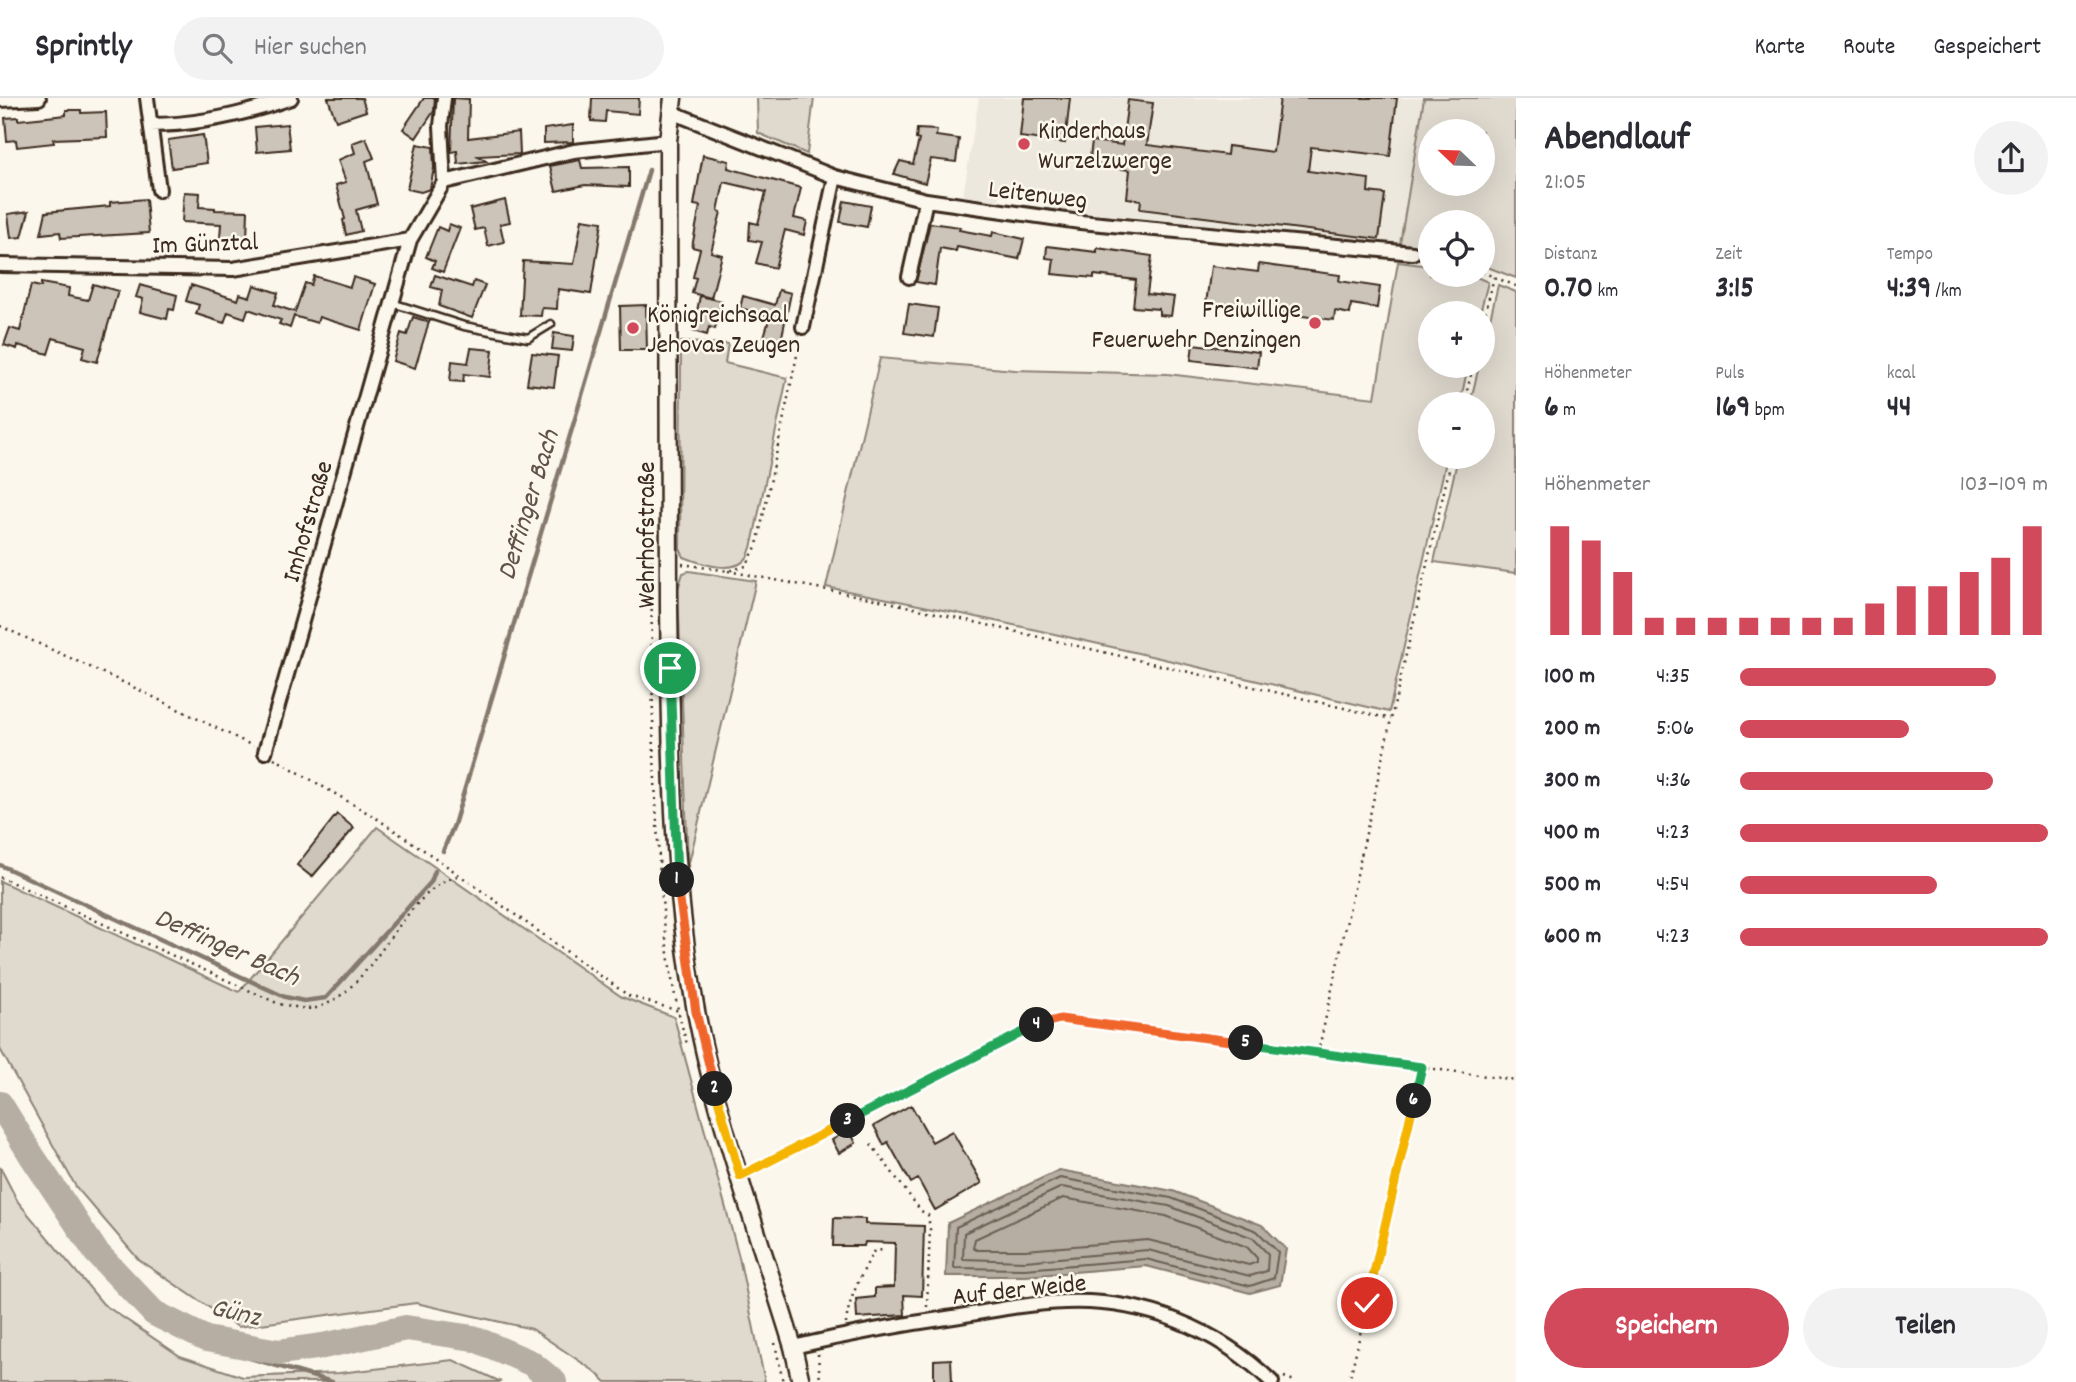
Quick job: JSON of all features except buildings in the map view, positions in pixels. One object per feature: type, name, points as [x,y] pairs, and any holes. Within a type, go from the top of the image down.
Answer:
[{"type":"street","points":[[0,100],[39,98]]},
{"type":"street","points":[[147,98],[159,190]]},
{"type":"street","points":[[151,125],[176,125],[231,115],[291,98]]},
{"type":"street","points":[[444,98],[444,182],[574,151],[668,141]]},
{"type":"street","name":"Wehrhofstraße","points":[[672,105],[668,141],[670,723],[678,889],[696,1012],[740,1176],[793,1347],[801,1382]]},
{"type":"street","name":"Leitenweg","points":[[672,105],[835,177],[926,200],[1080,222],[1413,253]]},
{"type":"street","points":[[803,327],[835,177]]},
{"type":"street","name":"Imhofstraße","points":[[265,752],[410,240],[444,182]]},
{"type":"street","points":[[909,277],[926,200]]},
{"type":"street","name":"Im Günztal","points":[[0,265],[233,269],[410,240]]},
{"type":"street","name":"Auf der Weide","points":[[793,1347],[846,1334],[1065,1302],[1117,1304],[1163,1314],[1214,1337],[1252,1363],[1272,1382]]},
{"type":"lane","points":[[392,303],[464,326],[528,338],[551,324]]},
{"type":"path","points":[[1495,277],[1516,286]]},
{"type":"path","points":[[728,571],[746,566],[757,545],[803,327]]},
{"type":"path","points":[[1318,1053],[1449,469]]},
{"type":"path","points":[[697,567],[880,600],[1391,719]]},
{"type":"path","points":[[0,626],[127,684],[265,752],[373,817],[461,875],[629,996],[664,1008]]},
{"type":"path","points":[[0,877],[279,1004],[315,1008],[344,994],[422,900],[449,878],[461,875]]},
{"type":"path","points":[[740,1176],[1039,1024],[1060,1019],[1516,1080]]},
{"type":"path","points":[[1349,1382],[1422,1067]]},
{"type":"path","points":[[872,1144],[921,1211],[928,1215],[930,1229],[926,1321]]},
{"type":"path","points":[[846,1334],[850,1303],[863,1272],[873,1252],[882,1250]]},
{"type":"path","points":[[818,1341],[820,1382]]},
{"type":"shaded area","points":[[757,98],[814,98],[807,154],[758,133]]},
{"type":"shaded area","points":[[979,98],[1424,98],[1421,119],[1418,119],[1418,134],[1400,244],[1048,209],[1049,196],[1001,190],[999,202],[963,196]]},
{"type":"shaded area","points":[[1424,98],[1516,98],[1516,278],[1495,270],[1495,210],[1418,210],[1418,248],[1400,244],[1418,134],[1418,196],[1495,196],[1495,119],[1421,119]]},
{"type":"shaded area","points":[[1398,262],[1418,264],[1418,287],[1487,287],[1483,301],[1418,301],[1418,378],[1465,378],[1463,392],[1418,392],[1418,469],[1444,469],[1389,712],[1038,630],[826,587],[880,358],[1015,370],[1167,374],[1375,398]]},
{"type":"shaded area","points":[[1498,285],[1516,292],[1516,573],[1434,562],[1455,469],[1495,469],[1495,392],[1473,392],[1476,378],[1495,378],[1494,301]]},
{"type":"shaded area","points":[[681,342],[728,344],[725,363],[787,378],[752,544],[748,556],[735,566],[718,567],[700,563],[684,557],[680,549]]},
{"type":"shaded area","points":[[689,571],[756,581],[688,867],[678,589],[683,573]]},
{"type":"shaded area","points":[[377,827],[622,997],[674,1017],[739,1257],[765,1382],[606,1382],[532,1329],[416,1303],[238,1327],[139,1260],[76,1187],[0,1049],[0,881],[239,992]]},
{"type":"shaded area","points":[[0,1167],[18,1202],[103,1304],[180,1356],[243,1377],[339,1373],[453,1360],[501,1382],[0,1382]]},
{"type":"water","points":[[1059,1170],[1173,1191],[1262,1225],[1286,1249],[1280,1285],[1250,1293],[1146,1266],[1026,1276],[946,1276],[948,1223]]},
{"type":"waterway","name":"Deffinger Bach","points":[[443,851],[454,825],[649,170]]},
{"type":"waterway","name":"Deffinger Bach","points":[[0,865],[285,997],[304,1001],[326,998],[431,882],[435,871]]},
{"type":"waterway","name":"Günz","points":[[0,1104],[96,1252],[154,1313],[206,1339],[279,1352],[323,1346],[406,1328],[473,1338],[531,1363],[554,1382]]},
{"type":"waterway","points":[[206,1339],[243,1356],[332,1382]]},
{"type":"place","name":"Kinderhaus Wurzelzwerge","points":[[1024,144]]},
{"type":"place","name":"Freiwillige Feuerwehr Denzingen","points":[[1315,323]]},
{"type":"place","name":"Königreichsaal Jehovas Zeugen","points":[[633,328]]},
{"type":"route","points":[[670,668],[678,889],[696,1012],[740,1176],[1039,1024],[1060,1019],[1422,1067],[1367,1303]]}]
